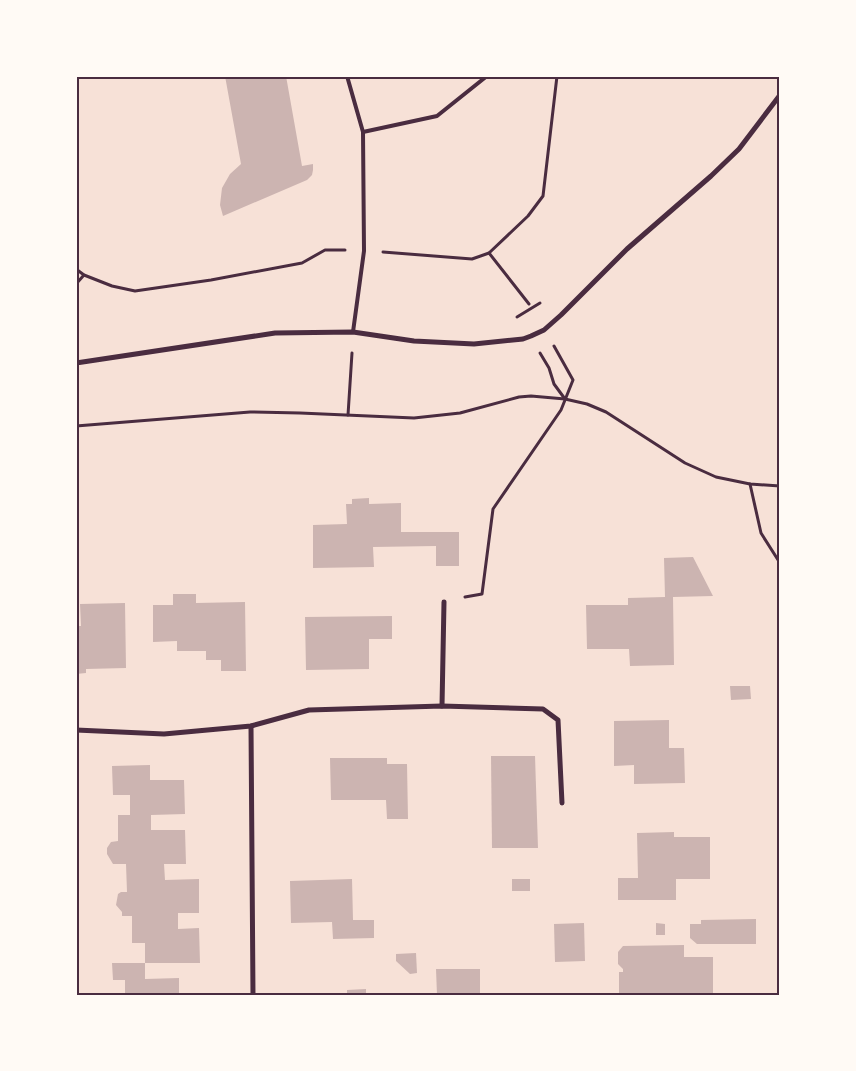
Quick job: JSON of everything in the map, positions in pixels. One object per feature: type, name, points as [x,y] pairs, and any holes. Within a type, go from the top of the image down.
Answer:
[{"type":"street","points":[[76,363],[275,333],[353,332],[414,341],[474,344],[522,339],[531,336],[544,330],[561,315],[627,250],[739,149],[780,95]]},
{"type":"street","points":[[442,706],[444,602]]},
{"type":"street","points":[[76,730],[164,734],[251,726],[309,710],[442,706],[543,709],[558,720],[562,803]]},
{"type":"street","points":[[251,726],[253,995]]},
{"type":"lane","points":[[347,76],[363,132],[364,251],[353,332]]},
{"type":"lane","points":[[363,132],[437,116],[487,76]]},
{"type":"path","points":[[76,269],[84,275],[112,286],[135,291],[212,280],[302,263],[325,250],[472,259],[489,253],[528,216],[542,196],[557,76]]},
{"type":"path","points":[[489,253],[529,304]]},
{"type":"path","points":[[76,284],[84,275]]},
{"type":"path","points":[[510,319],[546,299]]},
{"type":"path","points":[[518,316],[549,368],[554,384],[565,399]]},
{"type":"path","points":[[348,415],[353,332]]},
{"type":"path","points":[[444,602],[482,594],[493,509],[561,410],[573,380],[551,342]]},
{"type":"path","points":[[76,426],[250,412],[414,418],[460,413],[519,397],[531,396],[565,399],[587,404],[606,412],[685,463],[716,477],[750,484],[780,486]]},
{"type":"path","points":[[750,484],[761,533],[780,563]]},
{"type":"building","points":[[225,76],[286,76],[302,166],[313,164],[313,170],[312,175],[307,180],[223,216],[220,205],[222,188],[230,174],[241,164]]},
{"type":"building","points":[[369,498],[369,504],[401,503],[401,532],[459,532],[459,566],[436,566],[436,546],[373,547],[374,567],[313,568],[313,525],[347,524],[346,504],[352,504],[352,499]]},
{"type":"building","points":[[693,557],[713,596],[673,597],[674,665],[630,666],[629,649],[587,649],[586,605],[628,605],[628,598],[665,597],[664,558]]},
{"type":"building","points":[[173,594],[196,594],[196,603],[245,602],[246,671],[221,671],[221,660],[206,660],[206,651],[177,651],[177,641],[153,642],[153,605],[173,605]]},
{"type":"building","points":[[125,603],[126,668],[86,669],[86,673],[76,674],[76,626],[81,626],[80,604]]},
{"type":"building","points":[[392,616],[392,639],[369,639],[369,669],[306,670],[305,617]]},
{"type":"building","points":[[730,686],[750,686],[751,699],[731,700]]},
{"type":"building","points":[[669,720],[669,748],[684,748],[685,783],[634,784],[634,765],[614,766],[614,721]]},
{"type":"building","points":[[491,756],[535,756],[538,848],[492,848]]},
{"type":"building","points":[[330,758],[387,758],[387,764],[407,764],[408,819],[387,819],[386,800],[331,800]]},
{"type":"building","points":[[150,765],[150,780],[184,780],[185,814],[151,815],[151,830],[185,830],[186,864],[164,864],[165,880],[199,879],[199,913],[178,913],[178,929],[199,928],[200,963],[145,963],[145,943],[132,943],[132,916],[122,916],[122,912],[116,905],[118,894],[127,892],[126,864],[113,864],[107,854],[107,848],[111,842],[118,841],[118,815],[130,815],[130,795],[113,795],[112,766]]},
{"type":"building","points":[[674,832],[674,837],[710,837],[710,879],[676,879],[676,900],[618,900],[618,878],[638,878],[637,833]]},
{"type":"building","points":[[352,879],[353,920],[374,920],[374,938],[333,939],[332,922],[291,923],[290,881]]},
{"type":"building","points":[[512,879],[530,879],[530,891],[512,891]]},
{"type":"building","points":[[756,919],[756,944],[697,944],[690,938],[690,924],[701,924],[701,920]]},
{"type":"building","points":[[584,923],[585,961],[555,962],[554,924]]},
{"type":"building","points":[[656,923],[665,924],[665,935],[656,935]]},
{"type":"building","points":[[684,945],[684,957],[713,957],[713,995],[619,995],[619,972],[623,972],[623,969],[618,964],[618,952],[623,946]]},
{"type":"building","points":[[416,953],[417,973],[410,974],[396,961],[396,954]]},
{"type":"building","points":[[112,963],[145,963],[145,979],[179,978],[179,995],[125,995],[125,980],[113,980]]},
{"type":"building","points":[[436,969],[480,969],[480,995],[437,995]]},
{"type":"building","points":[[366,989],[366,995],[347,995],[347,990]]}]
